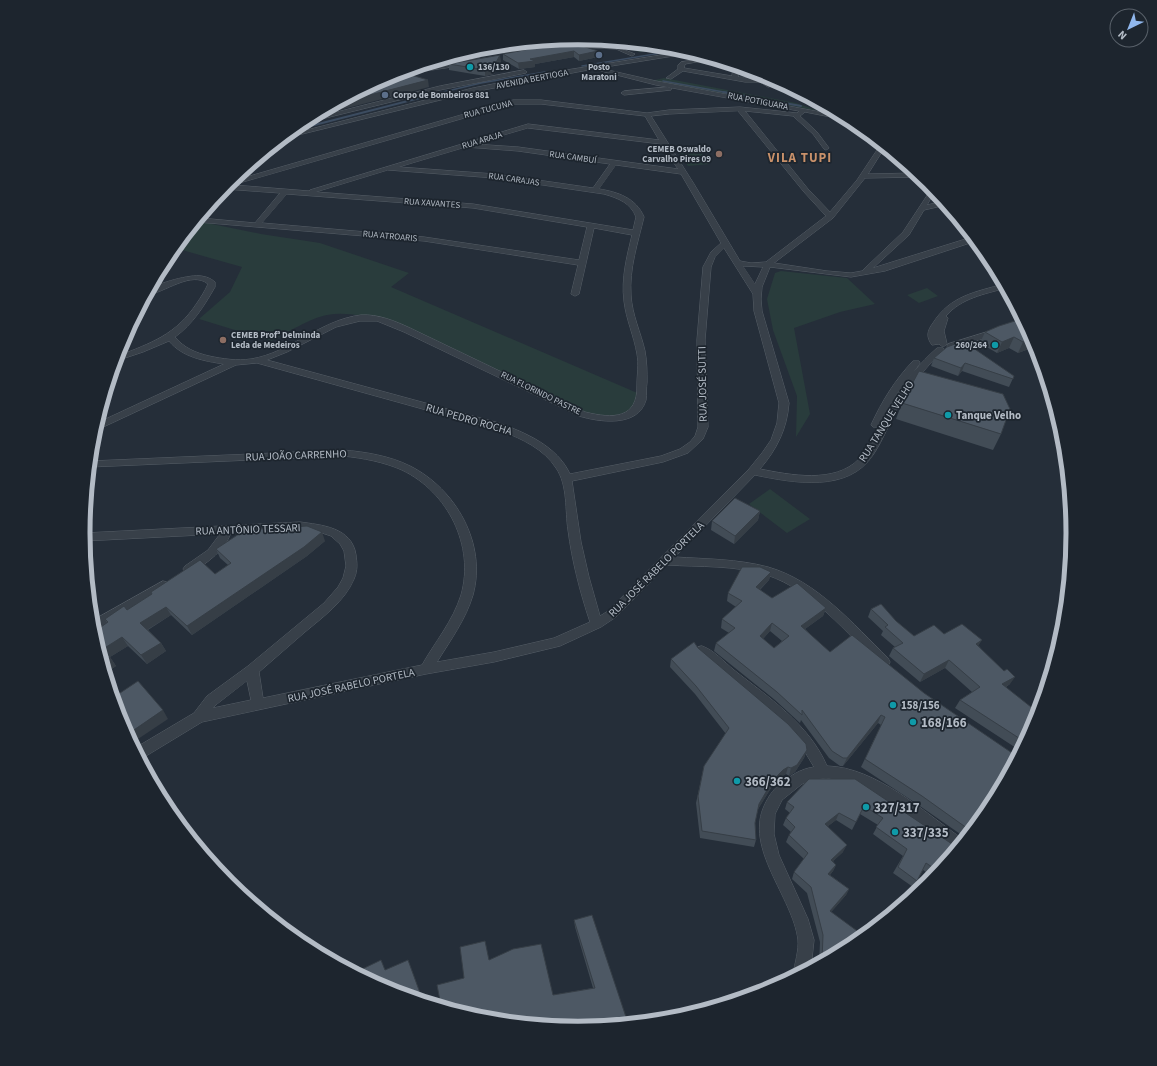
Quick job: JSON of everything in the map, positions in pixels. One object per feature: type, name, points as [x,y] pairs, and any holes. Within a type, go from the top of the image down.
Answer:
[{"type":"street","points":[[564,45],[617,48],[635,54],[624,55]]},
{"type":"street","points":[[539,50],[552,46]]},
{"type":"street","name":"AVENIDA BERTIOGA","points":[[297,135],[472,90],[578,70],[677,55]]},
{"type":"street","points":[[471,57],[481,60]]},
{"type":"street","points":[[433,68],[439,68],[488,59]]},
{"type":"street","points":[[668,78],[681,69],[682,64],[700,61]]},
{"type":"street","points":[[578,63],[588,69]]},
{"type":"street","points":[[702,72],[708,68],[709,63]]},
{"type":"street","points":[[571,64],[578,70]]},
{"type":"street","points":[[616,64],[626,70],[642,73]]},
{"type":"street","name":"RUA POTIGUARA","points":[[588,69],[830,115]]},
{"type":"street","points":[[681,69],[735,78],[759,80]]},
{"type":"street","points":[[618,75],[619,72],[626,70]]},
{"type":"street","name":"AVENIDA BERTIOGA","points":[[324,117],[440,88],[532,71]]},
{"type":"street","points":[[735,71],[735,78]]},
{"type":"street","points":[[662,77],[676,79]]},
{"type":"street","points":[[763,81],[770,86]]},
{"type":"street","points":[[624,93],[682,87]]},
{"type":"street","name":"RUA TUCUNA","points":[[239,182],[513,102],[541,102],[648,115],[669,112],[740,109],[795,115]]},
{"type":"street","name":"RUA POTIGUARA","points":[[795,102],[826,112]]},
{"type":"street","points":[[740,109],[802,186],[830,216]]},
{"type":"street","points":[[795,115],[800,114],[804,110]]},
{"type":"street","points":[[648,115],[725,244],[739,263],[757,293]]},
{"type":"street","points":[[795,115],[815,133],[826,148]]},
{"type":"street","name":"RUA ARAJA","points":[[306,193],[524,127],[534,126],[663,142]]},
{"type":"street","name":"RUA CAMBUÍ","points":[[463,145],[518,149],[683,172]]},
{"type":"street","name":"RUA JOSÉ RABELO PORTELA","points":[[142,751],[199,717],[426,669],[494,657],[556,642],[597,624],[621,606],[761,463],[770,451],[779,435],[784,418],[784,403],[758,311],[757,293],[762,275],[768,264],[830,216],[840,206],[877,156],[880,149]]},
{"type":"street","points":[[595,190],[614,163]]},
{"type":"street","name":"RUA CARAJAS","points":[[387,168],[495,176],[595,190],[623,198],[636,207]]},
{"type":"street","points":[[862,176],[911,176]]},
{"type":"street","name":"RUA XAVANTES","points":[[234,187],[473,206],[636,233]]},
{"type":"street","points":[[257,225],[285,192]]},
{"type":"street","points":[[863,273],[906,233],[929,194]]},
{"type":"street","points":[[921,209],[939,204]]},
{"type":"street","name":"RUA FLORINDO PASTRE","points":[[257,360],[271,355],[333,325],[358,318],[377,319],[407,330],[582,414],[605,419],[626,415],[635,409],[642,395],[643,370],[641,350],[627,296],[627,282],[640,217],[636,207]]},
{"type":"street","name":"RUA ATROARIS","points":[[204,221],[431,240],[581,263]]},
{"type":"street","points":[[575,294],[581,263],[591,226]]},
{"type":"street","points":[[739,263],[750,265],[768,264],[851,275],[863,273],[969,241]]},
{"type":"street","name":"RUA JOSÉ SUTTI","points":[[567,478],[663,459],[684,451],[700,436],[703,428],[701,340],[707,267],[709,260],[714,253],[725,244]]},
{"type":"street","points":[[124,356],[171,337],[189,320],[211,287],[210,281],[205,278],[185,279],[155,290]]},
{"type":"street","points":[[940,346],[940,331],[945,313],[950,306],[1000,288]]},
{"type":"street","name":"RUA TANQUE VELHO","points":[[761,463],[782,470],[803,472],[827,471],[848,465],[861,451],[886,403],[901,380],[913,366],[940,346],[1019,325]]},
{"type":"street","points":[[171,337],[175,343],[192,354],[218,361],[234,362],[257,360]]},
{"type":"street","name":"RUA TANQUE VELHO","points":[[753,471],[811,478],[844,474],[854,469],[868,454],[894,405],[909,383],[920,368],[940,346]]},
{"type":"street","name":"RUA PEDRO ROCHA","points":[[257,360],[516,432],[546,450],[562,468],[567,478],[572,523],[582,576],[597,624]]},
{"type":"street","points":[[103,424],[234,362]]},
{"type":"street","name":"RUA JOÃO CARRENHO","points":[[96,464],[343,453],[368,456],[389,462],[412,472],[439,492],[452,507],[462,526],[468,546],[470,570],[467,594],[460,612],[426,669]]},
{"type":"street","name":"RUA ANTÔNIO TESSARI","points":[[90,537],[300,526],[323,529],[335,533],[344,541],[350,551],[352,566],[349,578],[342,590],[328,606],[252,670],[212,700],[199,717]]},
{"type":"street","points":[[99,623],[205,558],[217,548],[223,540],[227,530]]},
{"type":"street","points":[[664,562],[750,568],[780,576],[794,583],[816,598],[892,669]]},
{"type":"street","points":[[702,651],[798,732],[818,758],[823,772]]},
{"type":"street","points":[[252,670],[258,704]]},
{"type":"street","points":[[802,967],[806,942],[800,918],[774,859],[766,830],[766,815],[770,804],[790,783],[803,776],[823,772],[855,777],[880,790],[955,843]]},
{"type":"shaded area","points":[[629,48],[650,50],[640,52],[627,49]]},
{"type":"shaded area","points":[[664,78],[796,103],[819,111],[651,81]]},
{"type":"shaded area","points":[[699,150],[710,164],[688,166],[678,152]]},
{"type":"shaded area","points":[[203,222],[261,234],[320,243],[409,273],[391,287],[642,395],[635,409],[605,419],[582,414],[377,319],[365,316],[352,314],[327,315],[306,322],[271,341],[199,319],[230,292],[242,267],[181,250]]},
{"type":"shaded area","points":[[781,271],[847,278],[875,304],[840,312],[794,328],[810,414],[796,437],[797,396],[773,330],[767,299],[775,273]]},
{"type":"shaded area","points":[[927,288],[938,296],[919,303],[907,295]]},
{"type":"shaded area","points":[[770,489],[810,519],[787,533],[749,504]]},
{"type":"building","points":[[578,45],[598,51],[579,55],[574,51],[530,59],[535,61],[518,63],[503,54],[547,46]]},
{"type":"building","points":[[500,55],[493,68],[485,70],[449,64]]},
{"type":"building","points":[[411,75],[428,80],[357,98]]},
{"type":"building","points":[[1017,320],[1027,341],[1023,342],[1014,337],[1002,342],[985,332]]},
{"type":"building","points":[[963,341],[1014,376],[1013,379],[965,363],[961,368],[934,358],[947,347]]},
{"type":"building","points":[[919,371],[1003,394],[1010,409],[1001,434],[902,403]]},
{"type":"building","points":[[735,498],[760,511],[735,536],[712,521]]},
{"type":"building","points":[[307,526],[322,532],[304,547],[187,626],[166,607],[140,623],[161,643],[141,655],[122,637],[105,648],[100,628],[108,622],[105,619],[124,606],[127,610],[152,594],[151,592],[200,560],[215,574],[231,563],[216,549],[245,530]]},
{"type":"building","points":[[742,567],[760,567],[771,572],[756,587],[772,598],[797,583],[826,608],[801,626],[830,652],[852,635],[924,693],[1013,754],[1001,777],[967,828],[922,796],[865,759],[885,717],[881,715],[847,758],[843,758],[832,751],[802,710],[802,715],[777,692],[716,643],[735,628],[722,619],[742,601],[728,593]],"holes":[[[772,623],[789,636],[774,648],[760,636]]]},
{"type":"building","points":[[881,604],[896,621],[914,636],[934,625],[944,634],[962,624],[982,640],[976,644],[1004,671],[1007,669],[1015,677],[1002,684],[1031,707],[1035,705],[1020,739],[960,700],[980,687],[949,660],[924,674],[893,648],[903,643],[885,627],[888,625],[871,609]]},
{"type":"building","points":[[694,642],[698,648],[788,724],[806,744],[807,750],[797,765],[783,770],[773,780],[759,804],[755,823],[756,840],[702,831],[698,796],[704,766],[729,728],[696,686],[671,659]]},
{"type":"building","points":[[105,652],[110,657],[107,659]]},
{"type":"building","points":[[138,681],[163,710],[133,731],[118,694]]},
{"type":"building","points":[[809,779],[855,779],[953,845],[933,868],[926,863],[917,881],[898,867],[907,849],[876,827],[883,818],[864,806],[856,822],[839,813],[825,824],[847,845],[831,860],[836,865],[828,874],[849,889],[830,911],[859,932],[822,956],[823,935],[811,887],[794,872],[808,853],[789,835],[795,827],[786,818],[794,807],[787,802]]},
{"type":"building","points":[[592,915],[626,1018],[578,1021],[515,1017],[483,1012],[440,1000],[437,985],[464,978],[460,947],[485,941],[489,960],[513,949],[541,944],[553,995],[595,988],[574,920]]},
{"type":"building","points":[[381,960],[385,970],[408,960],[421,994],[392,984],[361,970]]},
{"type":"waterway","points":[[582,66],[664,52]]},
{"type":"waterway","points":[[440,93],[481,83],[545,72]]},
{"type":"waterway","points":[[663,81],[729,93]]},
{"type":"waterway","points":[[723,92],[801,106]]},
{"type":"waterway","points":[[307,127],[440,93]]},
{"type":"place","name":"Posto Maratoni","points":[[599,55]]},
{"type":"place","name":"136/130","points":[[470,67]]},
{"type":"place","name":"Corpo de Bombeiros 881","points":[[385,95]]},
{"type":"place","name":"CEMEB Oswaldo Carvalho Pires 09","points":[[719,154]]},
{"type":"place","name":"CEMEB Profª Delminda Leda de Medeiros","points":[[223,340]]},
{"type":"place","name":"260/264","points":[[995,345]]},
{"type":"place","name":"Tanque Velho","points":[[948,415]]},
{"type":"place","name":"158/156","points":[[893,705]]},
{"type":"place","name":"168/166","points":[[913,722]]},
{"type":"place","name":"366/362","points":[[737,781]]},
{"type":"place","name":"327/317","points":[[866,807]]},
{"type":"place","name":"337/335","points":[[895,832]]},
{"type":"district","name":"VILA TUPI","points":[[800,157]]}]
